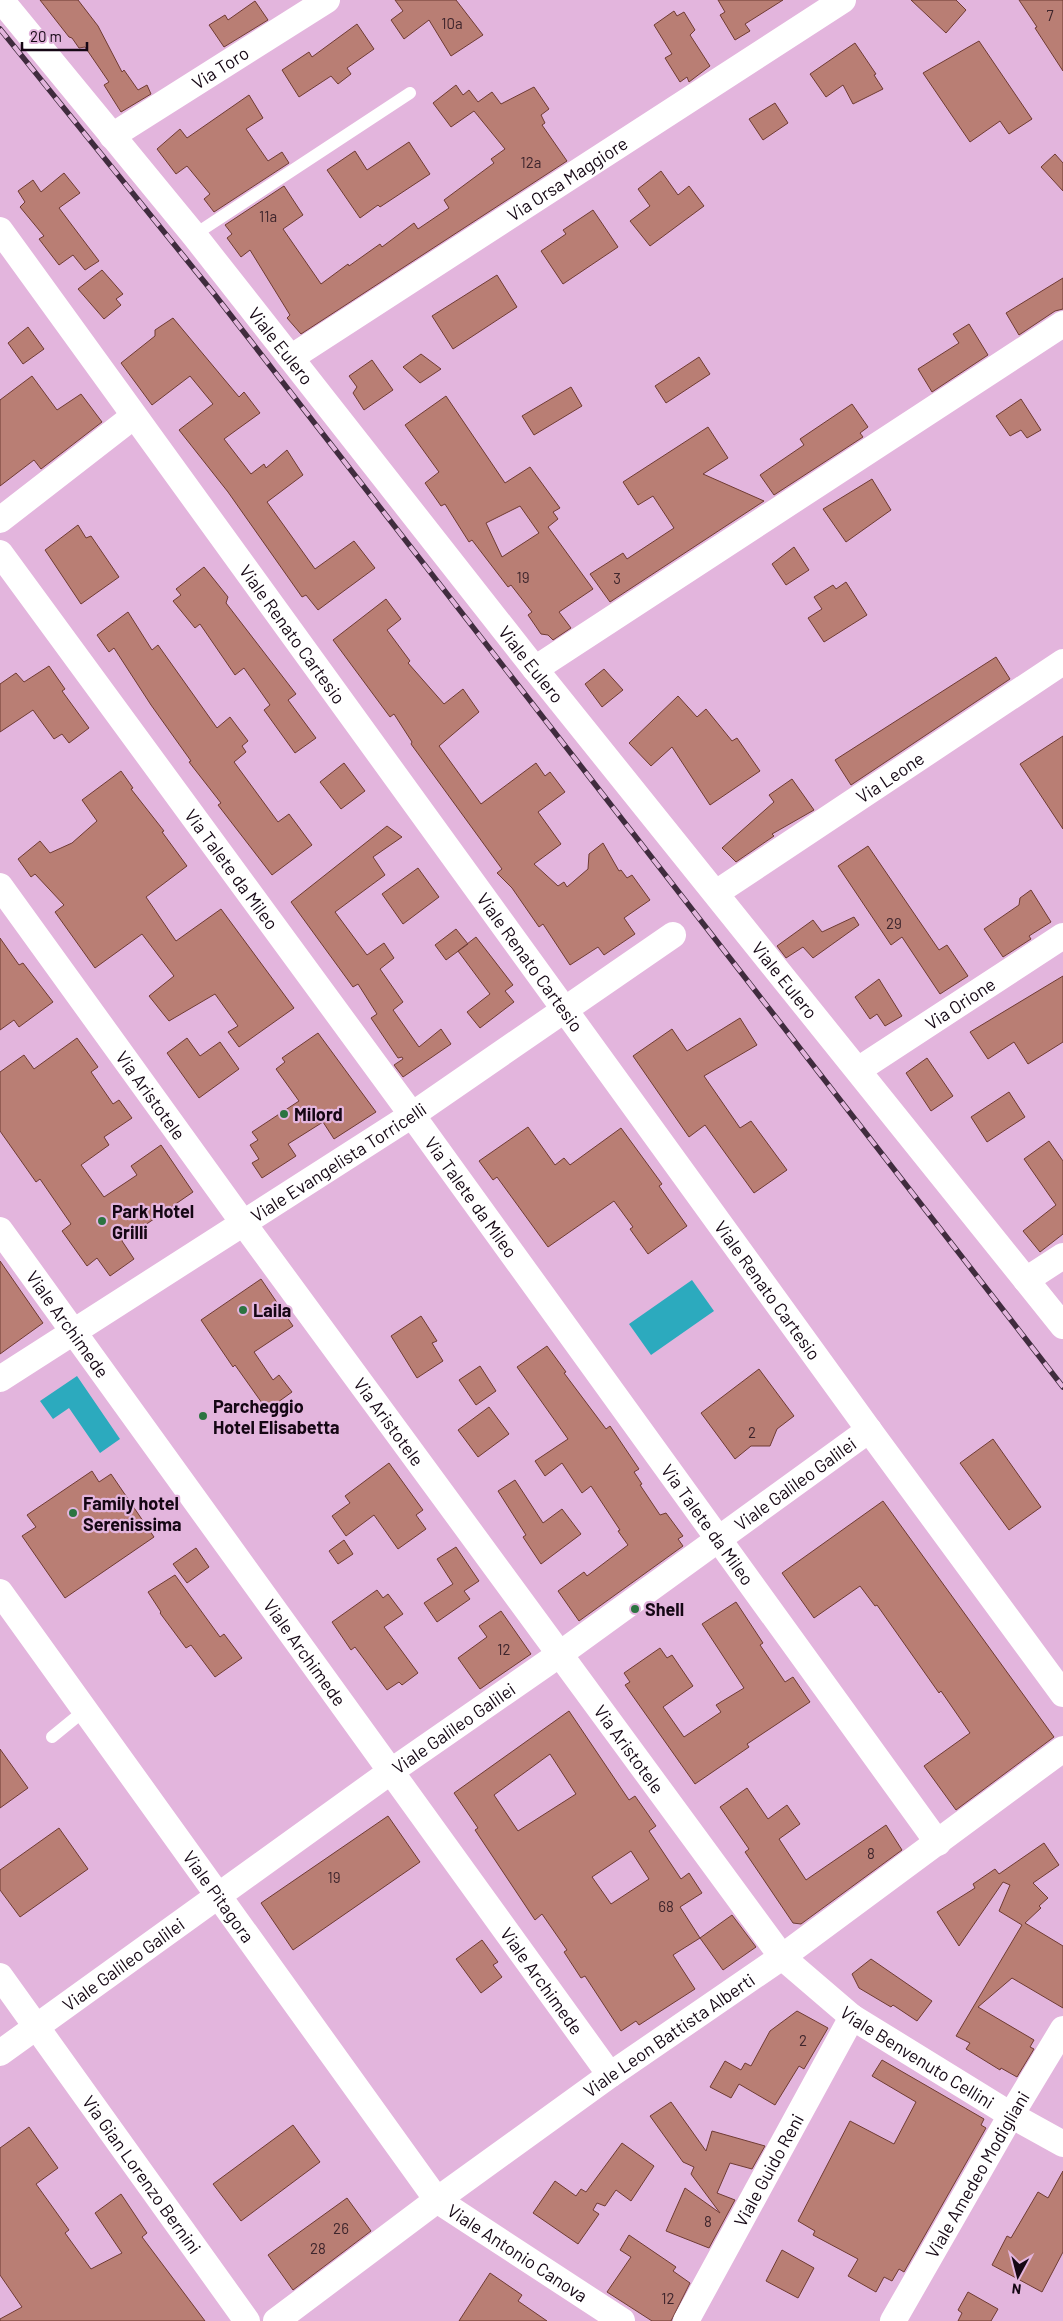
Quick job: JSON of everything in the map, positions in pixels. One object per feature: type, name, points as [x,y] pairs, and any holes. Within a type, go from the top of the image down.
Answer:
[{"type":"street","name":"Viale Eulero","points":[[1,0],[292,357],[535,669],[1063,1326]]},
{"type":"street","name":"Via Toro","points":[[112,136],[327,0]]},
{"type":"street","name":"Via Orsa Maggiore","points":[[292,357],[843,0]]},
{"type":"street","name":"Viale Renato Cartesio","points":[[0,230],[869,1430],[1063,1694]]},
{"type":"street","points":[[535,669],[1063,324]]},
{"type":"street","points":[[0,520],[134,416]]},
{"type":"street","name":"Via Talete da Mileo","points":[[0,553],[412,1115],[938,1843]]},
{"type":"street","name":"Via Leone","points":[[716,893],[1063,662]]},
{"type":"street","name":"Via Aristotele","points":[[0,886],[244,1224],[782,1957]]},
{"type":"street","name":"Viale Evangelista Torricelli","points":[[0,1379],[412,1115],[673,935]]},
{"type":"street","name":"Via Orione","points":[[858,1070],[1063,936]]},
{"type":"street","name":"Viale Archimede","points":[[0,1230],[610,2075]]},
{"type":"street","points":[[1026,1280],[1063,1256]]},
{"type":"street","name":"Viale Galileo Galilei","points":[[0,2053],[390,1772],[560,1654],[869,1430]]},
{"type":"street","name":"Viale Pitagora","points":[[0,1592],[437,2200]]},
{"type":"street","name":"Viale Leon Battista Alberti","points":[[276,2321],[437,2200],[610,2075],[782,1957],[1063,1749]]},
{"type":"street","name":"Viale Benvenuto Cellini","points":[[782,1957],[852,2017],[1011,2115],[1063,2144]]},
{"type":"street","name":"Via Gian Lorenzo Bernini","points":[[0,1976],[246,2321]]},
{"type":"street","name":"Viale Guido Reni","points":[[686,2321],[852,2017]]},
{"type":"street","name":"Viale Amedeo Modigliani","points":[[893,2321],[1063,2028]]},
{"type":"street","name":"Viale Antonio Canova","points":[[437,2200],[622,2321]]},
{"type":"lane","points":[[194,235],[410,93]]},
{"type":"lane","points":[[52,1737],[85,1710]]},
{"type":"water","points":[[692,1280],[714,1311],[651,1355],[629,1324]]},
{"type":"water","points":[[77,1376],[120,1439],[100,1453],[69,1408],[53,1419],[40,1401]]},
{"type":"building","points":[[40,0],[78,0],[98,26],[122,72],[124,70],[138,90],[147,85],[151,94],[121,112],[104,85],[109,82],[85,47],[79,48]]},
{"type":"building","points":[[395,0],[456,0],[483,35],[451,56],[429,20],[404,39],[391,20],[403,11]]},
{"type":"building","points":[[718,0],[783,0],[745,24],[750,31],[735,40],[720,15],[725,12]]},
{"type":"building","points":[[911,0],[956,0],[966,10],[946,33]]},
{"type":"building","points":[[1019,0],[1063,0],[1063,71],[1035,28],[1037,27]]},
{"type":"building","points":[[255,1],[268,20],[224,47],[209,25],[225,15],[228,20]]},
{"type":"building","points":[[674,11],[677,16],[684,12],[695,30],[690,35],[710,66],[689,82],[687,77],[680,82],[665,58],[672,54],[654,25]]},
{"type":"building","points":[[357,24],[374,49],[347,68],[351,74],[338,84],[331,76],[299,97],[282,70],[309,52],[312,57]]},
{"type":"building","points":[[979,41],[1032,119],[1009,134],[1000,121],[970,142],[923,73]]},
{"type":"building","points":[[855,43],[876,74],[874,75],[883,89],[853,104],[843,85],[826,97],[810,74]]},
{"type":"building","points":[[456,85],[463,95],[469,90],[478,102],[492,92],[501,104],[534,87],[549,109],[541,115],[545,123],[542,125],[567,161],[301,334],[287,318],[290,315],[250,250],[241,257],[227,238],[232,234],[225,225],[284,186],[303,215],[283,229],[321,284],[380,244],[382,247],[414,223],[418,229],[449,208],[444,200],[494,163],[491,159],[505,149],[474,111],[451,127],[433,103]]},
{"type":"building","points":[[249,95],[263,118],[246,129],[268,161],[282,152],[289,163],[214,212],[204,199],[210,194],[187,166],[176,174],[157,149],[180,129],[187,138]]},
{"type":"building","points":[[775,103],[788,123],[763,140],[749,119]]},
{"type":"building","points":[[409,142],[430,174],[360,218],[327,170],[355,151],[367,170]]},
{"type":"building","points":[[1055,154],[1063,163],[1063,191],[1041,167]]},
{"type":"building","points":[[661,171],[678,195],[689,186],[704,206],[650,246],[630,221],[650,206],[638,189]]},
{"type":"building","points":[[64,173],[80,193],[59,208],[99,261],[85,270],[73,255],[59,265],[39,239],[44,236],[20,207],[25,202],[18,191],[33,180],[41,192]]},
{"type":"building","points":[[593,210],[618,247],[563,284],[541,251],[566,234],[563,230]]},
{"type":"building","points":[[102,270],[123,294],[116,299],[121,305],[104,319],[78,289]]},
{"type":"building","points":[[497,275],[517,307],[453,349],[432,316]]},
{"type":"building","points":[[1063,278],[1063,309],[1055,311],[1019,335],[1006,313]]},
{"type":"building","points":[[173,318],[239,397],[244,392],[260,413],[224,439],[251,474],[264,464],[266,468],[287,450],[303,475],[267,502],[315,569],[354,541],[375,568],[318,610],[306,595],[302,597],[228,492],[179,430],[213,404],[190,376],[152,405],[121,363],[155,336],[155,330]]},
{"type":"building","points":[[969,324],[988,355],[932,392],[918,369],[959,343],[953,334]]},
{"type":"building","points":[[28,327],[44,349],[23,364],[8,343]]},
{"type":"building","points":[[421,354],[441,369],[420,383],[403,367]]},
{"type":"building","points":[[699,357],[710,374],[666,403],[655,386]]},
{"type":"building","points":[[372,360],[393,390],[364,410],[353,393],[357,387],[349,376]]},
{"type":"building","points":[[32,376],[57,410],[81,394],[102,422],[41,469],[34,460],[0,486],[0,400]]},
{"type":"building","points":[[571,387],[582,406],[534,435],[522,416]]},
{"type":"building","points":[[446,396],[505,483],[530,467],[560,508],[553,512],[558,519],[548,527],[593,589],[559,612],[571,628],[553,640],[548,635],[541,634],[528,615],[532,612],[511,585],[508,587],[472,540],[469,542],[445,504],[441,506],[425,483],[439,472],[405,425]],"holes":[[[520,506],[539,533],[502,557],[486,523]]]},
{"type":"building","points":[[1021,399],[1041,430],[1027,438],[1021,430],[1010,436],[996,416]]},
{"type":"building","points":[[852,404],[868,427],[860,433],[863,437],[774,495],[760,475],[804,445],[800,439]]},
{"type":"building","points":[[708,427],[728,458],[703,474],[764,501],[610,602],[590,574],[623,553],[627,559],[674,528],[653,496],[638,505],[623,482]]},
{"type":"building","points":[[872,479],[891,510],[846,542],[823,509]]},
{"type":"building","points":[[78,525],[86,538],[91,536],[119,577],[81,604],[45,550]]},
{"type":"building","points":[[794,547],[809,570],[786,585],[772,564]]},
{"type":"building","points":[[204,567],[228,597],[226,603],[296,694],[288,700],[316,738],[295,753],[264,710],[270,705],[244,668],[235,675],[200,624],[195,628],[173,601],[181,595],[176,589]]},
{"type":"building","points":[[846,582],[867,615],[824,642],[808,618],[822,609],[814,597],[833,585],[836,589]]},
{"type":"building","points":[[386,599],[401,619],[387,630],[410,661],[408,663],[444,704],[463,689],[479,712],[439,746],[481,804],[536,763],[545,776],[550,772],[565,792],[538,812],[561,844],[534,864],[558,886],[564,882],[567,887],[588,869],[589,854],[603,843],[619,871],[621,870],[627,878],[632,875],[650,900],[624,918],[635,934],[604,955],[598,947],[570,965],[543,924],[539,927],[512,888],[497,873],[502,869],[411,744],[412,742],[394,714],[390,717],[333,640]]},
{"type":"building","points":[[128,612],[152,650],[158,645],[217,728],[230,717],[248,741],[242,746],[246,752],[234,762],[278,822],[289,814],[312,845],[272,875],[218,805],[221,803],[189,762],[191,761],[151,705],[114,648],[109,652],[97,635]]},
{"type":"building","points":[[996,657],[1010,679],[851,785],[835,760]]},
{"type":"building","points":[[49,666],[65,689],[62,691],[89,728],[69,743],[62,734],[54,739],[33,710],[0,732],[0,684],[16,673],[24,682]]},
{"type":"building","points":[[604,669],[623,690],[602,707],[585,684]]},
{"type":"building","points":[[678,696],[697,717],[706,709],[732,741],[737,738],[760,771],[710,805],[672,747],[651,766],[629,743]]},
{"type":"building","points":[[1063,736],[1063,829],[1020,764]]},
{"type":"building","points":[[344,763],[365,791],[341,809],[320,782]]},
{"type":"building","points":[[121,771],[133,788],[131,789],[164,831],[162,832],[187,866],[146,897],[176,941],[221,909],[294,1008],[239,1047],[228,1032],[238,1026],[215,994],[169,1021],[149,996],[174,976],[142,934],[95,968],[55,912],[64,905],[35,874],[31,877],[18,859],[40,841],[50,853],[72,843],[97,821],[82,800]]},
{"type":"building","points":[[792,779],[814,810],[772,834],[774,836],[736,862],[722,848],[774,802],[769,795]]},
{"type":"building","points":[[387,826],[402,837],[373,857],[385,875],[335,912],[367,955],[384,943],[394,958],[380,969],[403,1002],[393,1010],[419,1047],[441,1029],[451,1044],[403,1077],[394,1065],[403,1059],[402,1057],[398,1058],[371,1018],[377,1014],[358,984],[353,987],[291,902]]},
{"type":"building","points":[[868,846],[939,950],[947,945],[968,976],[940,994],[902,937],[891,945],[838,866]]},
{"type":"building","points":[[418,868],[439,897],[403,924],[382,894]]},
{"type":"building","points":[[1031,890],[1051,922],[1029,936],[1031,939],[1003,957],[984,929],[1019,905],[1020,898]]},
{"type":"building","points":[[854,917],[859,925],[813,958],[803,947],[786,958],[777,946],[813,920],[822,932]]},
{"type":"building","points":[[456,929],[468,944],[446,960],[435,945]]},
{"type":"building","points":[[476,937],[513,985],[505,991],[514,1002],[480,1028],[467,1012],[490,994],[458,951]]},
{"type":"building","points":[[0,938],[19,965],[23,963],[53,1002],[19,1027],[14,1020],[0,1030]]},
{"type":"building","points":[[1063,976],[1063,1042],[1028,1064],[1014,1042],[988,1059],[970,1032]]},
{"type":"building","points":[[879,979],[902,1016],[885,1026],[877,1014],[870,1019],[855,997]]},
{"type":"building","points":[[740,1018],[757,1045],[704,1076],[740,1128],[751,1121],[787,1170],[754,1193],[705,1125],[689,1137],[633,1056],[672,1029],[687,1051]]},
{"type":"building","points":[[318,1033],[376,1112],[334,1139],[323,1122],[288,1144],[296,1156],[262,1178],[252,1163],[259,1159],[250,1145],[258,1140],[252,1132],[299,1101],[276,1069],[285,1062],[282,1058]]},
{"type":"building","points":[[77,1038],[98,1067],[91,1072],[113,1104],[119,1100],[132,1118],[104,1137],[109,1145],[81,1165],[104,1197],[137,1175],[131,1166],[161,1145],[193,1192],[122,1241],[134,1259],[110,1276],[97,1258],[87,1266],[62,1231],[71,1224],[40,1179],[36,1182],[0,1131],[0,1072],[24,1055],[34,1069]]},
{"type":"building","points":[[187,1038],[200,1056],[220,1042],[239,1069],[199,1098],[167,1053]]},
{"type":"building","points":[[927,1058],[953,1096],[931,1111],[906,1073]]},
{"type":"building","points":[[1009,1092],[1025,1117],[987,1142],[971,1117]]},
{"type":"building","points":[[528,1127],[555,1165],[564,1158],[570,1165],[621,1128],[662,1184],[659,1186],[687,1226],[648,1254],[630,1229],[633,1227],[614,1201],[548,1247],[497,1177],[493,1180],[479,1161]]},
{"type":"building","points":[[1049,1141],[1063,1161],[1063,1234],[1040,1252],[1023,1231],[1056,1205],[1024,1159]]},
{"type":"building","points":[[0,1261],[43,1323],[0,1354]]},
{"type":"building","points":[[261,1279],[293,1326],[254,1352],[273,1380],[279,1375],[292,1392],[267,1410],[235,1365],[233,1367],[201,1320]]},
{"type":"building","points":[[421,1316],[437,1341],[432,1343],[443,1361],[417,1378],[391,1336]]},
{"type":"building","points":[[547,1346],[566,1372],[564,1373],[606,1429],[610,1426],[639,1469],[634,1472],[642,1484],[640,1485],[660,1515],[666,1513],[683,1536],[678,1539],[683,1546],[579,1621],[558,1591],[584,1572],[587,1576],[628,1545],[591,1486],[582,1493],[562,1463],[545,1476],[535,1461],[568,1439],[517,1367]]},
{"type":"building","points":[[480,1366],[496,1391],[476,1405],[459,1380]]},
{"type":"building","points":[[759,1369],[794,1416],[777,1429],[770,1446],[751,1446],[735,1459],[701,1413]]},
{"type":"building","points":[[489,1407],[509,1434],[478,1457],[458,1430]]},
{"type":"building","points":[[993,1439],[1041,1507],[1009,1530],[960,1463]]},
{"type":"building","points":[[389,1463],[423,1510],[416,1515],[426,1529],[398,1549],[374,1515],[346,1536],[332,1516],[350,1503],[345,1496]]},
{"type":"building","points":[[92,1471],[99,1482],[111,1474],[154,1537],[65,1598],[22,1536],[36,1527],[27,1515]]},
{"type":"building","points":[[515,1480],[543,1523],[562,1509],[581,1534],[541,1564],[523,1537],[526,1535],[498,1491]]},
{"type":"building","points":[[883,1501],[1054,1737],[956,1810],[924,1766],[970,1733],[941,1691],[939,1693],[877,1605],[875,1606],[860,1586],[814,1618],[782,1573]]},
{"type":"building","points":[[344,1540],[353,1554],[338,1564],[329,1551]]},
{"type":"building","points":[[456,1547],[479,1581],[464,1591],[470,1599],[437,1622],[424,1603],[453,1584],[437,1559]]},
{"type":"building","points":[[196,1548],[209,1567],[187,1583],[173,1564]]},
{"type":"building","points":[[175,1575],[220,1637],[224,1634],[242,1658],[215,1677],[191,1645],[186,1648],[160,1613],[148,1592]]},
{"type":"building","points":[[377,1590],[383,1598],[388,1594],[403,1614],[384,1627],[418,1673],[402,1685],[399,1682],[387,1690],[355,1647],[351,1650],[332,1622]]},
{"type":"building","points":[[736,1602],[763,1643],[760,1645],[785,1682],[793,1677],[810,1702],[747,1744],[749,1747],[695,1784],[625,1685],[630,1682],[624,1673],[660,1648],[667,1658],[672,1655],[693,1686],[663,1707],[684,1737],[721,1712],[716,1705],[744,1688],[702,1624]]},
{"type":"building","points":[[501,1611],[531,1654],[480,1689],[458,1658],[487,1637],[479,1626]]},
{"type":"building","points":[[569,1711],[629,1800],[635,1796],[656,1826],[649,1831],[681,1879],[689,1873],[702,1893],[680,1907],[700,1938],[673,1955],[695,1989],[639,2025],[636,2021],[621,2031],[585,1976],[581,1978],[564,1952],[567,1950],[542,1914],[535,1920],[475,1830],[478,1828],[454,1793]],"holes":[[[550,1754],[576,1794],[518,1831],[494,1795]],[[631,1851],[649,1879],[611,1904],[592,1877]]]},
{"type":"building","points":[[0,1749],[28,1788],[0,1808]]},
{"type":"building","points":[[747,1788],[768,1819],[787,1805],[800,1824],[779,1839],[806,1880],[886,1825],[902,1850],[801,1924],[793,1923],[745,1852],[749,1849],[720,1807]]},
{"type":"building","points":[[388,1816],[420,1862],[293,1950],[261,1903]]},
{"type":"building","points":[[59,1828],[88,1869],[20,1917],[0,1890],[0,1870]]},
{"type":"building","points":[[1044,1843],[1059,1865],[1033,1883],[1048,1898],[1039,1906],[1041,1908],[1025,1923],[1063,1946],[1063,2008],[1012,1978],[978,2007],[1034,2040],[1030,2047],[1034,2049],[1017,2077],[1001,2068],[1000,2070],[966,2049],[970,2043],[956,2036],[1022,1925],[999,1911],[1010,1885],[1003,1882],[959,1946],[937,1912],[975,1888],[973,1884],[995,1869],[999,1874]]},
{"type":"building","points":[[732,1915],[756,1947],[723,1970],[700,1938]]},
{"type":"building","points":[[482,1940],[498,1962],[493,1965],[502,1977],[481,1993],[456,1959]]},
{"type":"building","points":[[871,1959],[932,2001],[917,2021],[893,2005],[891,2007],[859,1988],[852,1974]]},
{"type":"building","points":[[797,2011],[828,2028],[804,2069],[799,2066],[775,2105],[739,2084],[731,2098],[710,2087],[725,2061],[741,2070],[745,2063],[751,2066],[770,2031]]},
{"type":"building","points":[[882,2060],[984,2119],[981,2125],[986,2128],[904,2272],[899,2269],[892,2281],[884,2277],[876,2292],[848,2276],[858,2259],[813,2235],[815,2231],[798,2221],[850,2121],[894,2144],[916,2102],[872,2076]]},
{"type":"building","points":[[671,2102],[706,2151],[712,2131],[765,2146],[752,2169],[730,2163],[717,2193],[735,2200],[709,2248],[666,2231],[685,2188],[720,2213],[691,2174],[694,2167],[683,2162],[650,2116]]},
{"type":"building","points":[[293,2125],[320,2162],[241,2221],[213,2184]]},
{"type":"building","points":[[29,2127],[58,2168],[36,2184],[69,2230],[65,2233],[91,2269],[122,2253],[95,2213],[121,2194],[147,2233],[142,2237],[205,2321],[0,2321],[0,2319],[22,2307],[0,2275],[0,2148]]},
{"type":"building","points":[[622,2143],[654,2166],[631,2201],[616,2190],[605,2206],[597,2203],[593,2210],[599,2214],[578,2244],[533,2213],[555,2181],[576,2196],[581,2189],[586,2192]]},
{"type":"building","points":[[1063,2171],[1063,2252],[1042,2292],[992,2265],[1007,2236],[1011,2238],[1038,2192],[1048,2198]]},
{"type":"building","points":[[347,2198],[371,2231],[293,2290],[268,2255]]},
{"type":"building","points":[[629,2235],[676,2267],[673,2271],[690,2283],[671,2321],[652,2321],[607,2292],[631,2257],[620,2250]]},
{"type":"building","points":[[782,2250],[814,2268],[798,2298],[766,2281]]},
{"type":"building","points":[[490,2273],[522,2295],[518,2301],[547,2321],[459,2321]]},
{"type":"building","points":[[968,2292],[998,2309],[991,2321],[958,2321],[962,2313],[958,2310]]},
{"type":"railway","points":[[0,29],[215,295],[1063,1387]]},
{"type":"place","name":"Milord","points":[[284,1114]]},
{"type":"place","name":"Park Hotel Grilli","points":[[102,1221]]},
{"type":"place","name":"Laila","points":[[243,1310]]},
{"type":"place","name":"Parcheggio Hotel Elisabetta","points":[[203,1416]]},
{"type":"place","name":"Family hotel Serenissima","points":[[73,1513]]},
{"type":"place","name":"Shell","points":[[635,1609]]}]
